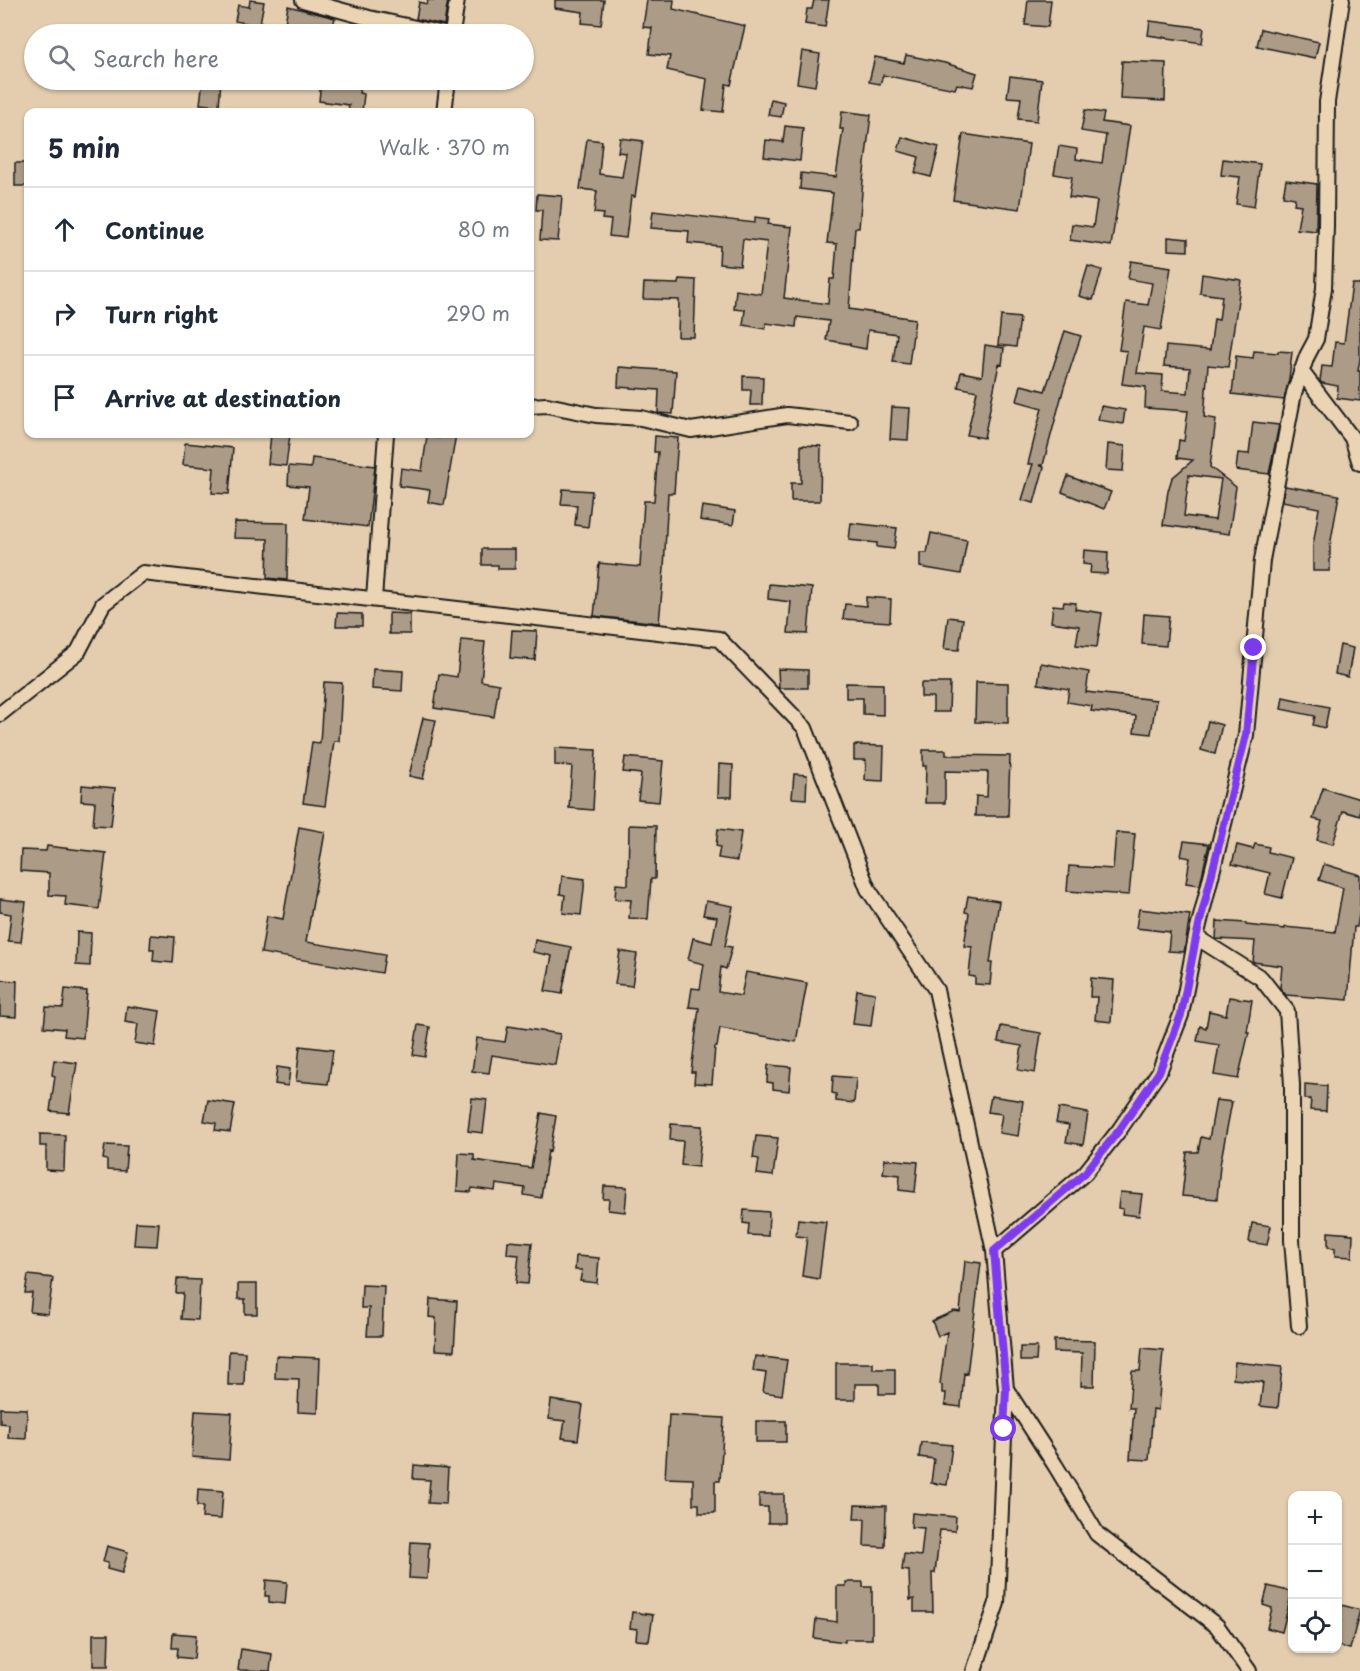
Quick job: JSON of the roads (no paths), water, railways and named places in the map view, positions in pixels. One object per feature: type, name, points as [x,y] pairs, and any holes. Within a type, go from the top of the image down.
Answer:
[{"type":"street","points":[[303,0],[397,24]]},
{"type":"street","points":[[453,24],[457,0]]},
{"type":"street","points":[[994,1251],[1085,1173],[1120,1129],[1159,1072],[1181,1015],[1196,938],[1246,735],[1263,552],[1294,393],[1301,371],[1316,339],[1324,288],[1327,102],[1342,0]]},
{"type":"street","points":[[444,108],[447,90]]},
{"type":"street","points":[[1301,371],[1352,438],[1360,463]]},
{"type":"street","points":[[534,406],[547,405],[596,415],[641,418],[691,430],[787,415],[850,422]]},
{"type":"street","points":[[374,599],[386,438]]},
{"type":"street","points":[[0,714],[78,652],[103,604],[143,573],[719,639],[805,728],[868,889],[936,990],[994,1251],[1006,1389],[997,1602],[974,1671]]},
{"type":"street","points":[[1196,938],[1261,978],[1287,1011],[1292,1085],[1292,1240],[1299,1326]]},
{"type":"street","points":[[1006,1389],[1097,1534],[1216,1626],[1249,1671]]}]
